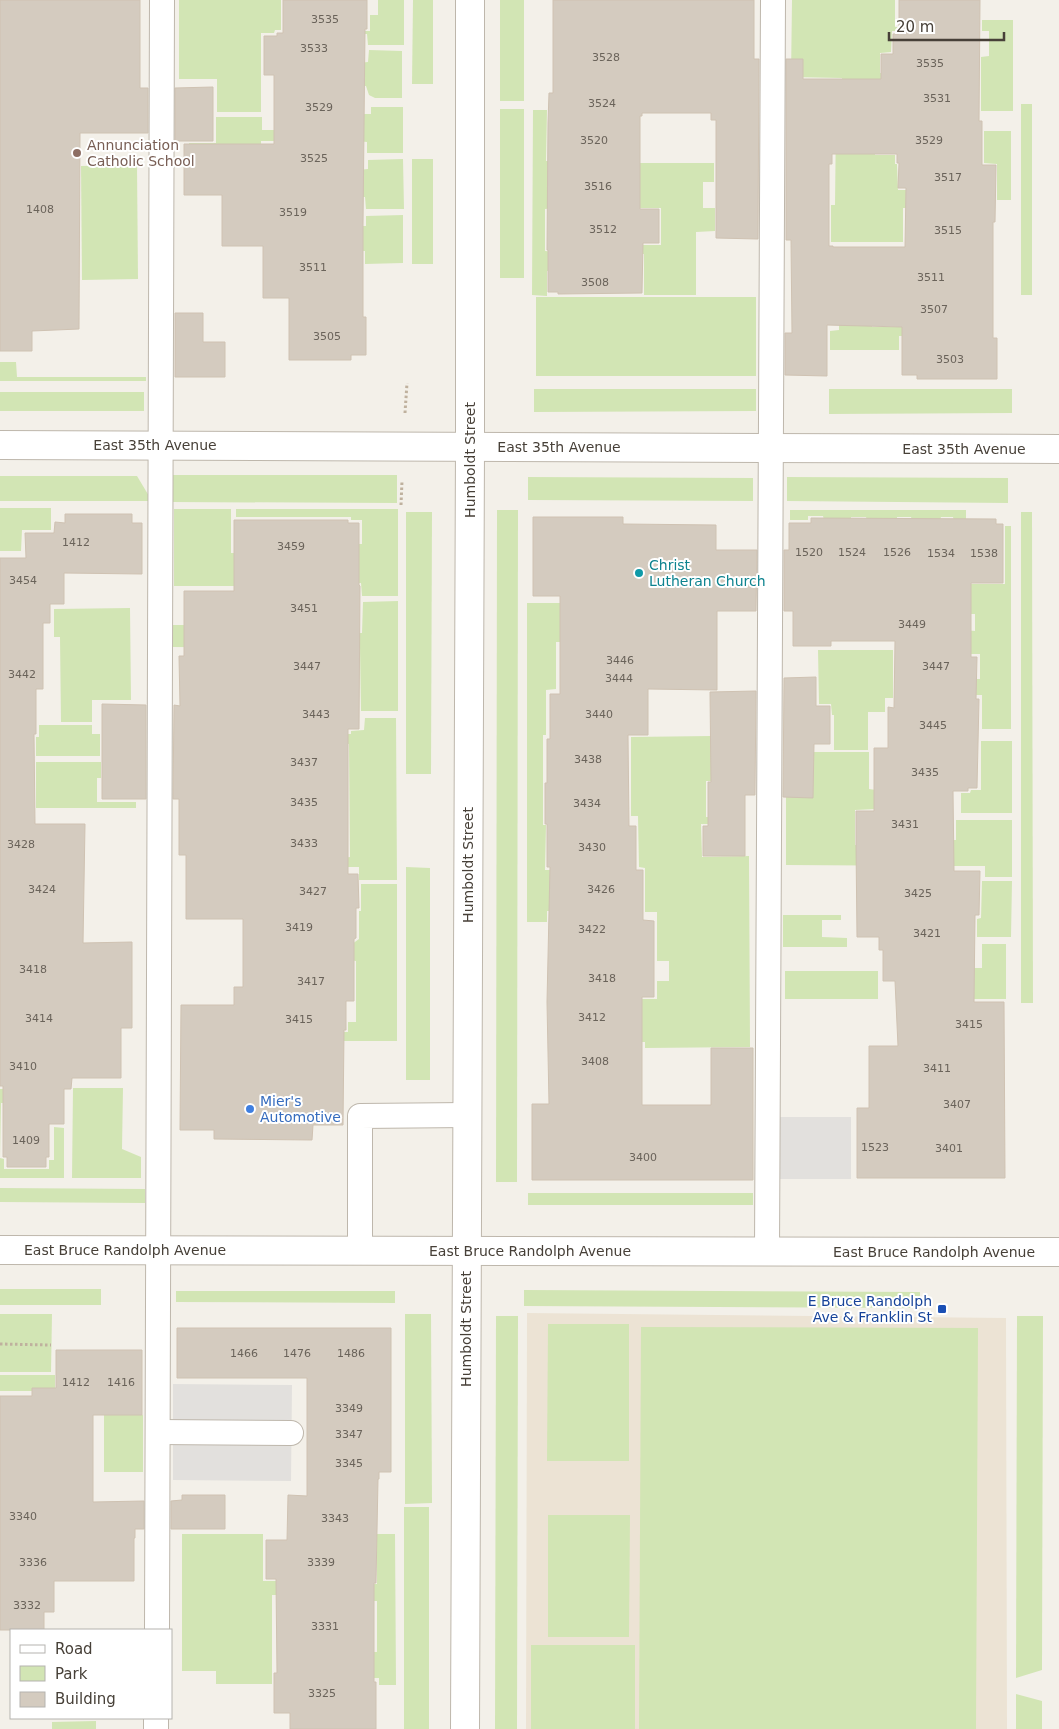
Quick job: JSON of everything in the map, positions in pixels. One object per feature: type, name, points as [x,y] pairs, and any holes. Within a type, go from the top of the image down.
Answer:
[{"type":"street","name":"Humboldt Street","points":[[465,1729],[470,0]]},
{"type":"street","name":"East 35th Avenue","points":[[0,445],[1059,450]]},
{"type":"street","name":"East Bruce Randolph Avenue","points":[[0,1250],[1059,1252]]},
{"type":"lane","points":[[157,1629],[162,0]]},
{"type":"lane","points":[[767,1252],[773,0]]},
{"type":"lane","points":[[360,1251],[360,1116],[467,1115]]},
{"type":"lane","points":[[158,1432],[291,1433]]},
{"type":"path","points":[[0,1344],[51,1345]]},
{"type":"shaded area","points":[[767,1117],[851,1117],[851,1179],[766,1179]]},
{"type":"shaded area","points":[[527,1313],[1006,1318],[1007,1729],[526,1729]]},
{"type":"shaded area","points":[[173,1384],[292,1385],[291,1481],[173,1480]]},
{"type":"green space","points":[[179,0],[281,0],[281,30],[275,30],[274,33],[261,33],[261,112],[217,112],[217,79],[179,79]]},
{"type":"green space","points":[[378,0],[404,0],[404,45],[368,45],[367,34],[359,34],[359,31],[370,31],[370,15],[378,15]]},
{"type":"green space","points":[[413,0],[433,0],[433,84],[412,84]]},
{"type":"green space","points":[[500,0],[524,0],[524,101],[500,101]]},
{"type":"green space","points":[[792,0],[895,0],[895,27],[906,27],[906,31],[892,31],[891,52],[880,53],[880,73],[891,73],[875,126],[875,155],[895,155],[898,190],[928,190],[925,208],[903,208],[903,242],[831,242],[831,205],[835,205],[836,118],[842,117],[842,78],[791,77]]},
{"type":"green space","points":[[982,20],[1013,20],[1013,111],[981,111],[981,57],[989,56],[989,31],[982,31]]},
{"type":"green space","points":[[369,50],[402,51],[402,98],[375,98],[369,95],[366,86],[358,86],[358,63],[368,62]]},
{"type":"green space","points":[[1021,104],[1032,104],[1032,295],[1021,295]]},
{"type":"green space","points":[[371,107],[403,107],[403,153],[367,153],[367,142],[357,141],[358,114],[371,114]]},
{"type":"green space","points":[[500,109],[524,109],[524,278],[500,278]]},
{"type":"green space","points":[[533,110],[547,110],[546,161],[556,161],[556,208],[545,209],[545,251],[556,252],[556,271],[547,271],[547,296],[532,295]]},
{"type":"green space","points":[[216,117],[262,117],[262,130],[275,130],[275,141],[261,141],[262,185],[189,172],[189,143],[216,143]]},
{"type":"green space","points":[[984,131],[1011,131],[1011,200],[997,200],[997,164],[984,163]]},
{"type":"green space","points":[[403,159],[404,209],[366,209],[365,197],[358,197],[358,170],[368,169],[368,160]]},
{"type":"green space","points":[[412,159],[433,159],[433,264],[412,264]]},
{"type":"green space","points":[[639,163],[714,163],[714,182],[703,182],[703,208],[715,208],[715,231],[696,232],[696,295],[644,295],[644,254],[629,254],[629,245],[661,245],[661,208],[639,208]]},
{"type":"green space","points":[[137,165],[138,279],[82,280],[81,166]]},
{"type":"green space","points":[[403,215],[403,263],[365,264],[365,251],[357,251],[357,226],[366,226],[366,216]]},
{"type":"green space","points":[[839,289],[872,289],[872,327],[911,327],[911,336],[899,336],[899,350],[830,350],[830,331],[839,330]]},
{"type":"green space","points":[[536,297],[756,297],[756,376],[536,376]]},
{"type":"green space","points":[[0,362],[16,362],[17,377],[146,377],[146,381],[0,381]]},
{"type":"green space","points":[[534,389],[756,389],[756,411],[534,412]]},
{"type":"green space","points":[[829,389],[1012,389],[1012,413],[829,414]]},
{"type":"green space","points":[[0,392],[144,392],[144,411],[0,411]]},
{"type":"green space","points":[[171,475],[397,475],[397,503],[171,502]]},
{"type":"green space","points":[[0,476],[137,476],[152,501],[0,501]]},
{"type":"green space","points":[[528,477],[753,478],[753,501],[528,500]]},
{"type":"green space","points":[[787,477],[1008,478],[1008,503],[787,501]]},
{"type":"green space","points":[[0,508],[51,508],[51,530],[22,530],[21,551],[0,551]]},
{"type":"green space","points":[[174,509],[231,509],[231,553],[272,553],[247,586],[174,586]]},
{"type":"green space","points":[[236,509],[398,509],[398,596],[362,596],[361,583],[303,583],[351,544],[362,544],[362,520],[351,520],[351,517],[236,517]]},
{"type":"green space","points":[[497,510],[518,510],[517,1182],[496,1182]]},
{"type":"green space","points":[[790,510],[966,510],[966,521],[954,521],[953,517],[941,517],[940,520],[912,520],[911,517],[897,517],[897,520],[867,520],[866,517],[851,517],[851,520],[824,520],[823,516],[808,516],[808,520],[790,520]]},
{"type":"green space","points":[[406,512],[432,512],[431,774],[406,774]]},
{"type":"green space","points":[[1021,512],[1032,512],[1033,1003],[1021,1003]]},
{"type":"green space","points":[[1005,526],[1011,526],[1011,729],[982,729],[982,695],[973,695],[973,679],[980,679],[980,654],[971,654],[971,646],[965,646],[965,630],[975,631],[975,614],[967,614],[829,584],[1005,584]]},
{"type":"green space","points":[[398,601],[398,711],[361,711],[360,648],[171,647],[172,625],[230,625],[331,633],[362,633],[363,602]]},
{"type":"green space","points":[[527,603],[599,603],[599,642],[556,642],[556,689],[546,690],[546,735],[543,735],[543,825],[546,825],[545,870],[556,870],[556,911],[547,911],[547,922],[527,922]]},
{"type":"green space","points":[[130,608],[131,700],[92,700],[92,722],[61,722],[60,637],[54,637],[54,609]]},
{"type":"green space","points":[[818,650],[893,650],[893,698],[885,698],[885,712],[868,712],[868,750],[834,750],[834,715],[832,715],[831,704],[819,704]]},
{"type":"green space","points":[[365,718],[396,718],[397,880],[359,880],[359,867],[343,867],[343,858],[350,857],[349,744],[342,743],[342,734],[351,734],[351,731],[364,730]]},
{"type":"green space","points":[[39,725],[92,725],[92,734],[100,734],[100,756],[36,756],[36,737],[39,737]]},
{"type":"green space","points":[[711,736],[711,781],[706,781],[706,817],[744,817],[744,824],[701,824],[702,857],[749,856],[750,1047],[645,1048],[645,1042],[640,1042],[639,999],[657,999],[657,981],[669,981],[669,961],[657,961],[657,912],[645,912],[645,868],[639,867],[638,816],[631,816],[631,737]]},
{"type":"green space","points":[[981,741],[1012,741],[1012,813],[961,813],[961,793],[981,790]]},
{"type":"green space","points":[[786,752],[869,752],[869,789],[876,790],[876,809],[855,810],[855,845],[891,845],[950,866],[786,865]]},
{"type":"green space","points":[[36,762],[101,762],[101,778],[97,778],[97,802],[136,802],[136,808],[36,808]]},
{"type":"green space","points":[[956,820],[1012,820],[1012,877],[985,877],[985,866],[952,866],[952,840],[956,840]]},
{"type":"green space","points":[[406,867],[430,868],[430,1080],[406,1080]]},
{"type":"green space","points":[[982,881],[1012,881],[1011,937],[977,937],[977,919],[981,918]]},
{"type":"green space","points":[[361,884],[397,884],[397,1041],[326,1041],[326,1032],[348,1032],[348,1022],[356,1022],[356,961],[348,960],[348,947],[359,939]]},
{"type":"green space","points":[[783,915],[841,915],[841,920],[822,920],[822,937],[847,938],[847,947],[783,947]]},
{"type":"green space","points":[[982,944],[1006,944],[1006,999],[915,999],[919,968],[982,968]]},
{"type":"green space","points":[[785,971],[878,971],[878,999],[785,999]]},
{"type":"green space","points":[[73,1088],[123,1088],[122,1149],[141,1157],[141,1178],[72,1178]]},
{"type":"green space","points":[[0,1089],[6,1089],[6,1103],[1,1103],[0,1158]]},
{"type":"green space","points":[[54,1127],[64,1128],[64,1178],[0,1178],[0,1158],[4,1159],[4,1169],[49,1169],[49,1160],[54,1160]]},
{"type":"green space","points":[[0,1188],[145,1189],[145,1203],[0,1202]]},
{"type":"green space","points":[[528,1193],[753,1193],[753,1205],[528,1205]]},
{"type":"green space","points":[[0,1289],[101,1289],[101,1305],[0,1305]]},
{"type":"green space","points":[[524,1290],[920,1292],[920,1308],[524,1306]]},
{"type":"green space","points":[[176,1291],[395,1291],[395,1303],[176,1302]]},
{"type":"green space","points":[[0,1314],[52,1314],[51,1372],[0,1372]]},
{"type":"green space","points":[[405,1314],[431,1314],[432,1503],[405,1504]]},
{"type":"green space","points":[[496,1316],[518,1316],[517,1729],[495,1729]]},
{"type":"green space","points":[[1017,1316],[1043,1316],[1042,1670],[1016,1678]]},
{"type":"green space","points":[[548,1324],[629,1324],[629,1461],[547,1461]]},
{"type":"green space","points":[[641,1327],[978,1328],[976,1729],[639,1729]]},
{"type":"green space","points":[[0,1375],[55,1375],[55,1441],[33,1391],[0,1391]]},
{"type":"green space","points":[[104,1415],[143,1415],[143,1472],[104,1472]]},
{"type":"green space","points":[[404,1507],[429,1507],[429,1729],[404,1729]]},
{"type":"green space","points":[[548,1515],[630,1515],[629,1637],[548,1637]]},
{"type":"green space","points":[[182,1534],[263,1534],[263,1581],[279,1581],[279,1595],[272,1595],[272,1684],[216,1684],[216,1671],[182,1671]]},
{"type":"green space","points":[[377,1534],[395,1534],[396,1685],[379,1685],[379,1678],[372,1678],[278,1652],[377,1652],[377,1601],[350,1601],[282,1585],[377,1584]]},
{"type":"green space","points":[[531,1645],[635,1645],[635,1729],[531,1729]]},
{"type":"green space","points":[[1016,1694],[1042,1701],[1042,1729],[1016,1729]]},
{"type":"green space","points":[[96,1721],[96,1729],[52,1729],[52,1722]]},
{"type":"building","name":"Annunciation Catholic School","points":[[0,0],[140,0],[140,88],[148,88],[148,133],[80,133],[79,329],[32,331],[32,351],[0,351]]},
{"type":"building","points":[[283,0],[367,0],[363,224],[363,317],[366,317],[366,355],[351,355],[351,360],[289,360],[289,298],[263,298],[263,246],[222,246],[222,195],[184,195],[184,144],[274,144],[274,75],[264,75],[264,36],[277,36],[277,33],[283,33]]},
{"type":"building","points":[[553,0],[754,0],[754,59],[759,59],[758,239],[716,238],[716,120],[711,120],[711,113],[642,113],[642,116],[640,116],[640,209],[659,209],[659,243],[643,243],[642,293],[558,294],[558,292],[548,292],[548,123],[549,93],[553,93]]},
{"type":"building","points":[[899,0],[980,0],[979,121],[982,121],[982,165],[996,165],[995,222],[993,222],[993,338],[997,338],[997,379],[917,379],[917,375],[902,375],[902,327],[827,325],[827,376],[785,375],[785,333],[792,333],[791,240],[786,240],[786,59],[803,59],[803,79],[881,79],[881,54],[893,54],[893,34],[899,34]],"holes":[[[832,154],[897,154],[897,163],[899,163],[898,188],[906,188],[905,247],[829,246],[829,164],[832,164]]]},
{"type":"building","points":[[213,87],[213,141],[175,141],[175,88]]},
{"type":"building","points":[[175,313],[203,313],[203,342],[225,342],[225,377],[175,377]]},
{"type":"building","points":[[65,514],[132,514],[132,523],[142,523],[142,574],[64,573],[64,604],[50,604],[50,623],[43,623],[43,689],[36,689],[36,734],[34,734],[35,824],[85,824],[83,943],[132,942],[132,1028],[121,1028],[121,1078],[72,1078],[71,1089],[64,1089],[64,1124],[49,1124],[49,1157],[46,1157],[46,1167],[7,1167],[7,1157],[3,1157],[3,1086],[0,1086],[0,558],[26,558],[25,533],[54,533],[55,522],[65,523]]},
{"type":"building","points":[[533,517],[623,517],[623,524],[716,525],[716,550],[757,550],[756,611],[717,611],[717,690],[648,689],[648,735],[628,735],[629,826],[636,826],[636,870],[643,870],[643,920],[654,921],[654,997],[642,997],[642,1105],[711,1105],[711,1048],[753,1048],[753,1180],[532,1180],[532,1104],[549,1104],[547,1002],[550,867],[547,867],[545,783],[547,783],[547,739],[550,739],[550,694],[560,694],[560,596],[533,596]]},
{"type":"building","points":[[811,518],[996,519],[996,524],[1003,524],[1003,583],[971,583],[971,657],[977,657],[976,699],[979,699],[977,788],[968,788],[968,791],[953,791],[954,871],[980,871],[979,915],[975,915],[974,1002],[1004,1002],[1005,1178],[857,1178],[857,1108],[869,1108],[869,1046],[898,1046],[895,981],[883,981],[883,950],[879,950],[879,937],[857,937],[856,843],[856,811],[874,811],[874,748],[888,748],[888,707],[894,708],[895,641],[831,641],[831,646],[793,646],[793,611],[784,611],[784,550],[789,550],[789,523],[811,523]]},
{"type":"building","points":[[234,520],[348,520],[348,523],[359,523],[359,729],[348,729],[348,874],[358,874],[359,908],[356,908],[356,938],[354,939],[354,1001],[346,1001],[343,1125],[313,1125],[312,1140],[214,1139],[214,1130],[180,1130],[181,1005],[234,1005],[234,987],[243,987],[243,919],[186,919],[186,855],[179,855],[179,799],[173,799],[174,705],[180,706],[179,656],[184,656],[184,591],[234,591]]},
{"type":"building","points":[[816,677],[816,706],[830,706],[830,744],[814,744],[813,798],[783,797],[784,678]]},
{"type":"building","points":[[756,691],[755,795],[745,795],[745,856],[703,856],[703,826],[708,826],[708,782],[711,782],[710,692]]},
{"type":"building","points":[[102,704],[146,705],[146,799],[102,799]]},
{"type":"building","points":[[177,1328],[391,1328],[391,1472],[379,1472],[376,1583],[374,1583],[376,1729],[290,1729],[290,1713],[274,1713],[274,1673],[277,1673],[276,1579],[266,1579],[266,1540],[287,1540],[288,1495],[307,1496],[307,1378],[177,1378]]},
{"type":"building","points":[[56,1350],[142,1350],[142,1415],[93,1415],[93,1502],[144,1501],[144,1529],[135,1529],[134,1581],[54,1581],[54,1612],[44,1612],[44,1629],[0,1630],[0,1396],[32,1396],[32,1388],[56,1388]]},
{"type":"building","points":[[182,1495],[225,1495],[225,1529],[171,1529],[171,1501],[182,1500]]},
{"type":"place","name":"Annunciation Catholic School","points":[[77,153]]},
{"type":"place","name":"Christ Lutheran Church","points":[[639,573]]},
{"type":"place","name":"Mier's Automotive","points":[[250,1109]]},
{"type":"place","name":"E Bruce Randolph Ave & Franklin St","points":[[942,1309]]}]
